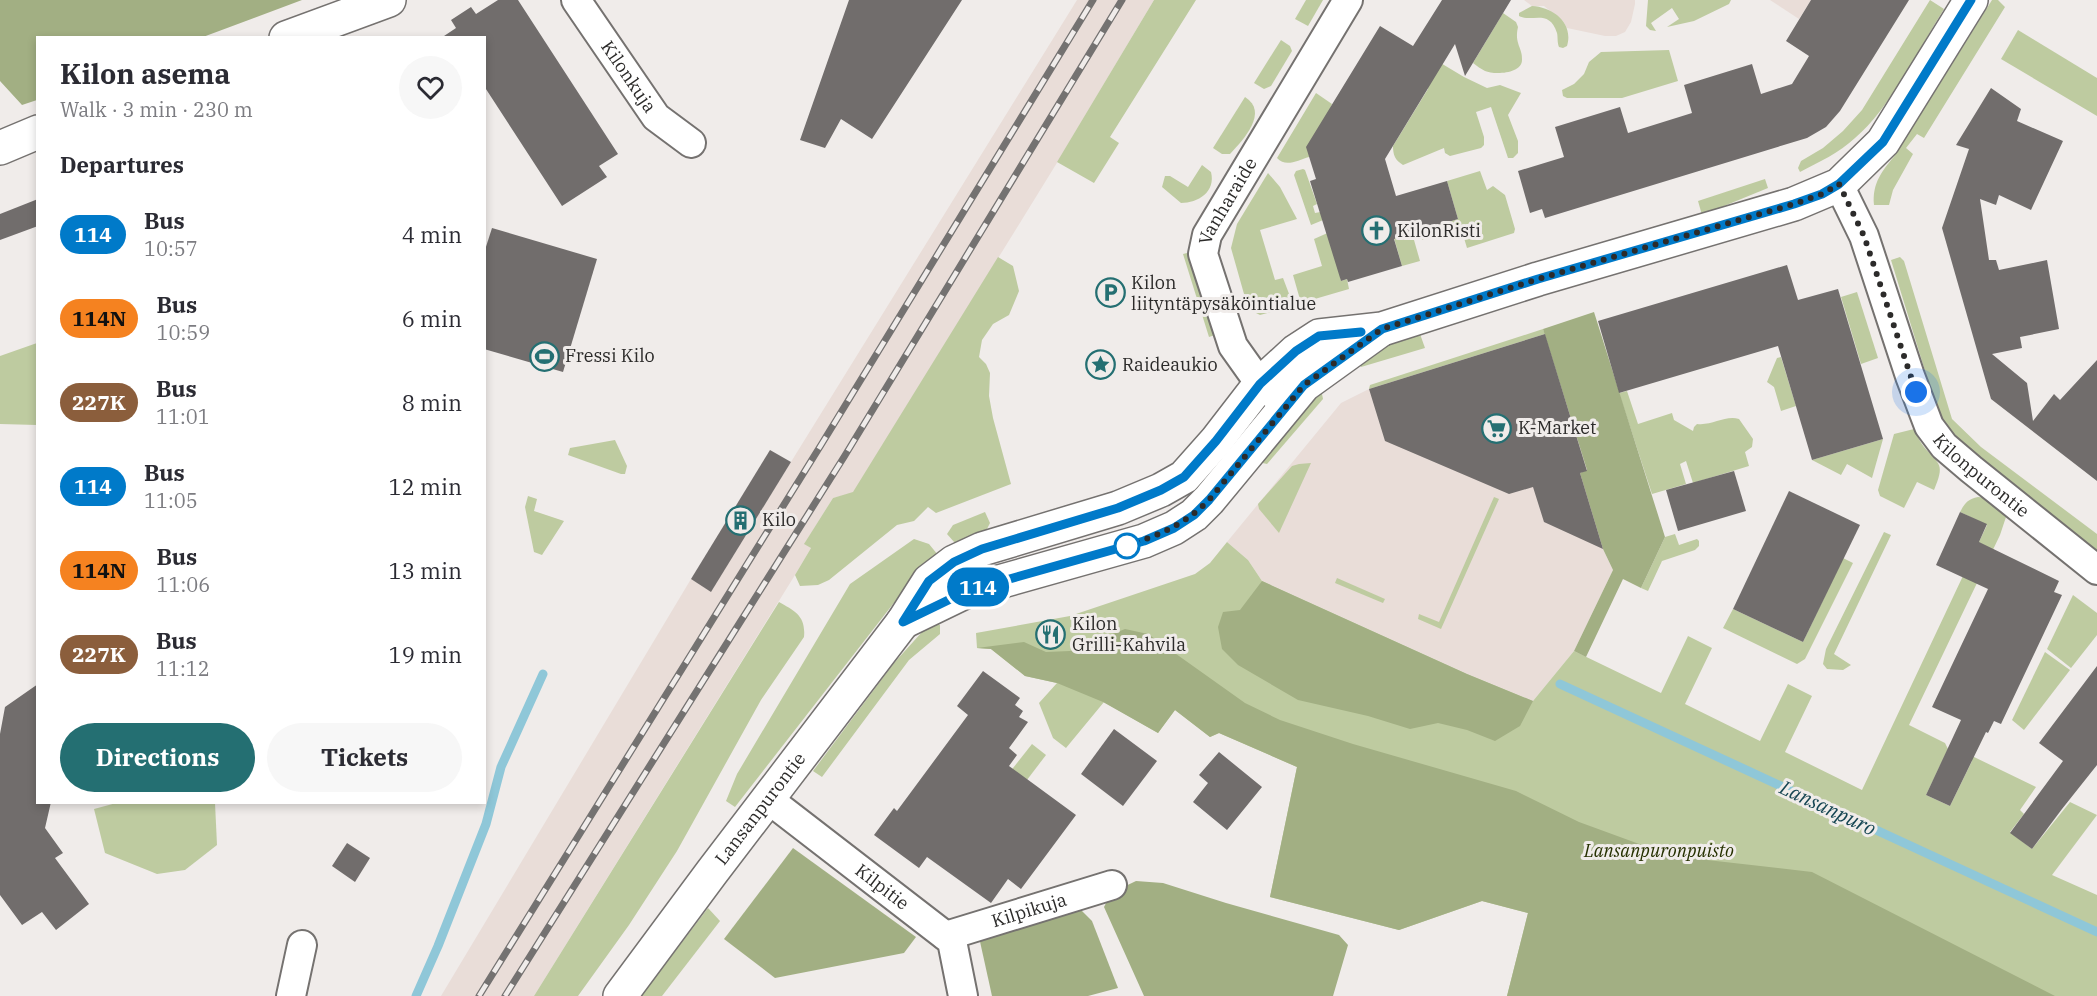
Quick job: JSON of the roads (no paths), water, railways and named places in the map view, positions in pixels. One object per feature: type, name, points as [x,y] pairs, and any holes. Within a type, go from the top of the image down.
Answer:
[{"type":"street","points":[[291,36],[389,0]]},
{"type":"street","name":"Kilonkuja","points":[[576,0],[656,117],[691,143]]},
{"type":"street","name":"Vanharaide","points":[[1286,405],[1260,384],[1233,346],[1203,254],[1207,234],[1348,0]]},
{"type":"street","points":[[1382,329],[1538,279],[1822,194],[1839,184],[1883,142],[1971,0]]},
{"type":"street","points":[[0,148],[36,133]]},
{"type":"street","name":"Kilonpurontie","points":[[1839,184],[1864,236],[1929,426],[1944,446],[1957,458],[2097,570]]},
{"type":"street","name":"Lansanpurontie","points":[[620,996],[903,622],[929,581],[954,562],[982,549],[1118,508],[1161,490],[1184,477],[1216,441],[1260,384],[1296,351],[1319,336],[1382,329]]},
{"type":"street","name":"Lansanpurontie","points":[[903,622],[967,591],[1144,541],[1174,528],[1194,515],[1209,500],[1304,385],[1382,329]]},
{"type":"street","name":"Kilpitie","points":[[768,799],[946,936]]},
{"type":"street","name":"Kilpikuja","points":[[946,936],[1112,885]]},
{"type":"street","points":[[946,936],[952,941],[963,996]]},
{"type":"street","points":[[291,996],[302,945]]},
{"type":"waterway","points":[[416,996],[486,824],[501,767],[543,674]]},
{"type":"waterway","name":"Lansanpuro","points":[[1560,684],[2097,932]]},
{"type":"railway","points":[[479,996],[821,445],[1093,0]]},
{"type":"railway","points":[[505,996],[844,457],[1122,0]]},
{"type":"place","name":"KilonRisti","points":[[1376,231]]},
{"type":"place","name":"Kilon liityntäpysäköintialue","points":[[1110,293]]},
{"type":"place","name":"Fressi Kilo","points":[[544,356]]},
{"type":"place","name":"Raideaukio","points":[[1101,365]]},
{"type":"place","name":"K-Market","points":[[1497,428]]},
{"type":"place","name":"Kilo","points":[[741,520]]},
{"type":"place","name":"Kilon Grilli-Kahvila","points":[[1051,634]]},
{"type":"park label","name":"Lansanpuronpuisto","points":[[1659,851]]}]
